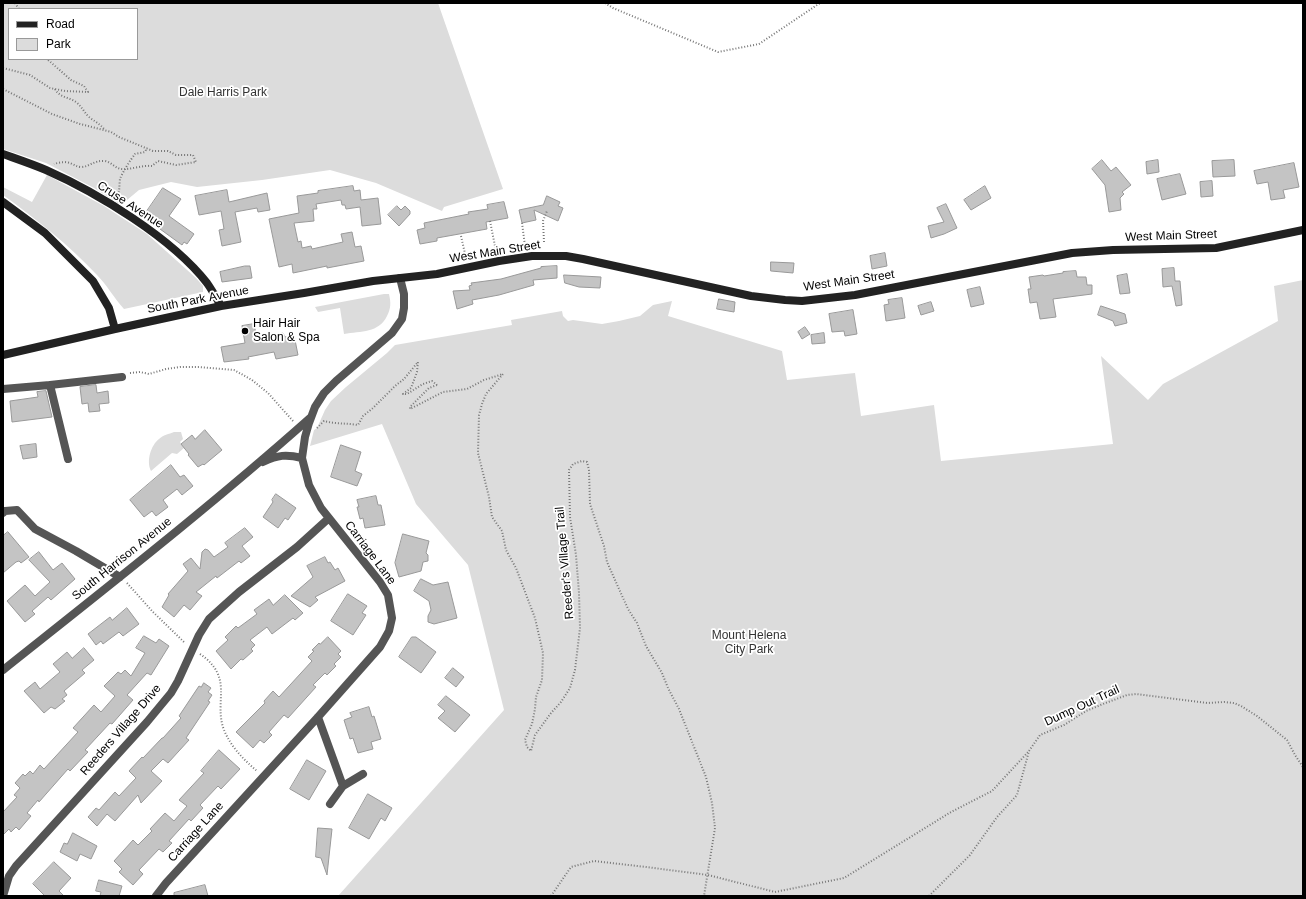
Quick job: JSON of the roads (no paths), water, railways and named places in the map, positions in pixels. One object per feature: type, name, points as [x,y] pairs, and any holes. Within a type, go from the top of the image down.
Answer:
[{"type":"street","name":"Cruse Avenue","points":[[3,154],[46,170],[60,177],[113,206],[149,230],[182,257],[207,283],[221,306]]},
{"type":"street","points":[[3,202],[44,234],[93,281],[109,308],[115,329]]},
{"type":"street","name":"West Main Street","points":[[400,278],[437,274],[532,256],[566,256],[620,266],[751,296],[785,300],[820,300],[855,295],[1072,253],[1112,250],[1216,248],[1303,230]]},
{"type":"street","name":"South Park Avenue","points":[[3,355],[221,306],[365,282],[400,278]]},
{"type":"street","name":"Carriage Lane","points":[[156,896],[166,882],[318,717],[380,647],[389,631],[392,618],[388,596],[380,582],[321,508],[310,485],[302,458],[305,437],[315,407],[336,381],[392,333],[402,318],[404,294],[400,278]]},
{"type":"street","points":[[3,389],[122,377]]},
{"type":"street","points":[[50,385],[68,459]]},
{"type":"street","name":"South Harrison Avenue","points":[[3,670],[120,577],[255,466],[311,416]]},
{"type":"street","name":"South Harrison Avenue","points":[[255,466],[271,458],[279,456],[289,455],[302,458]]},
{"type":"street","points":[[3,513],[5,511],[17,510],[35,529],[120,577]]},
{"type":"street","name":"Reeders Village Drive","points":[[3,896],[7,881],[16,866],[147,722],[170,693],[178,681],[199,635],[209,619],[239,592],[297,547],[329,518]]},
{"type":"street","points":[[318,717],[343,786]]},
{"type":"street","points":[[330,804],[343,786],[363,774]]},
{"type":"place","name":"Hair Hair Salon & Spa","points":[[245,331]]},
{"type":"park label","name":"Dale Harris Park","points":[[223,93]]},
{"type":"park label","name":"Mount Helena City Park","points":[[749,643]]}]
